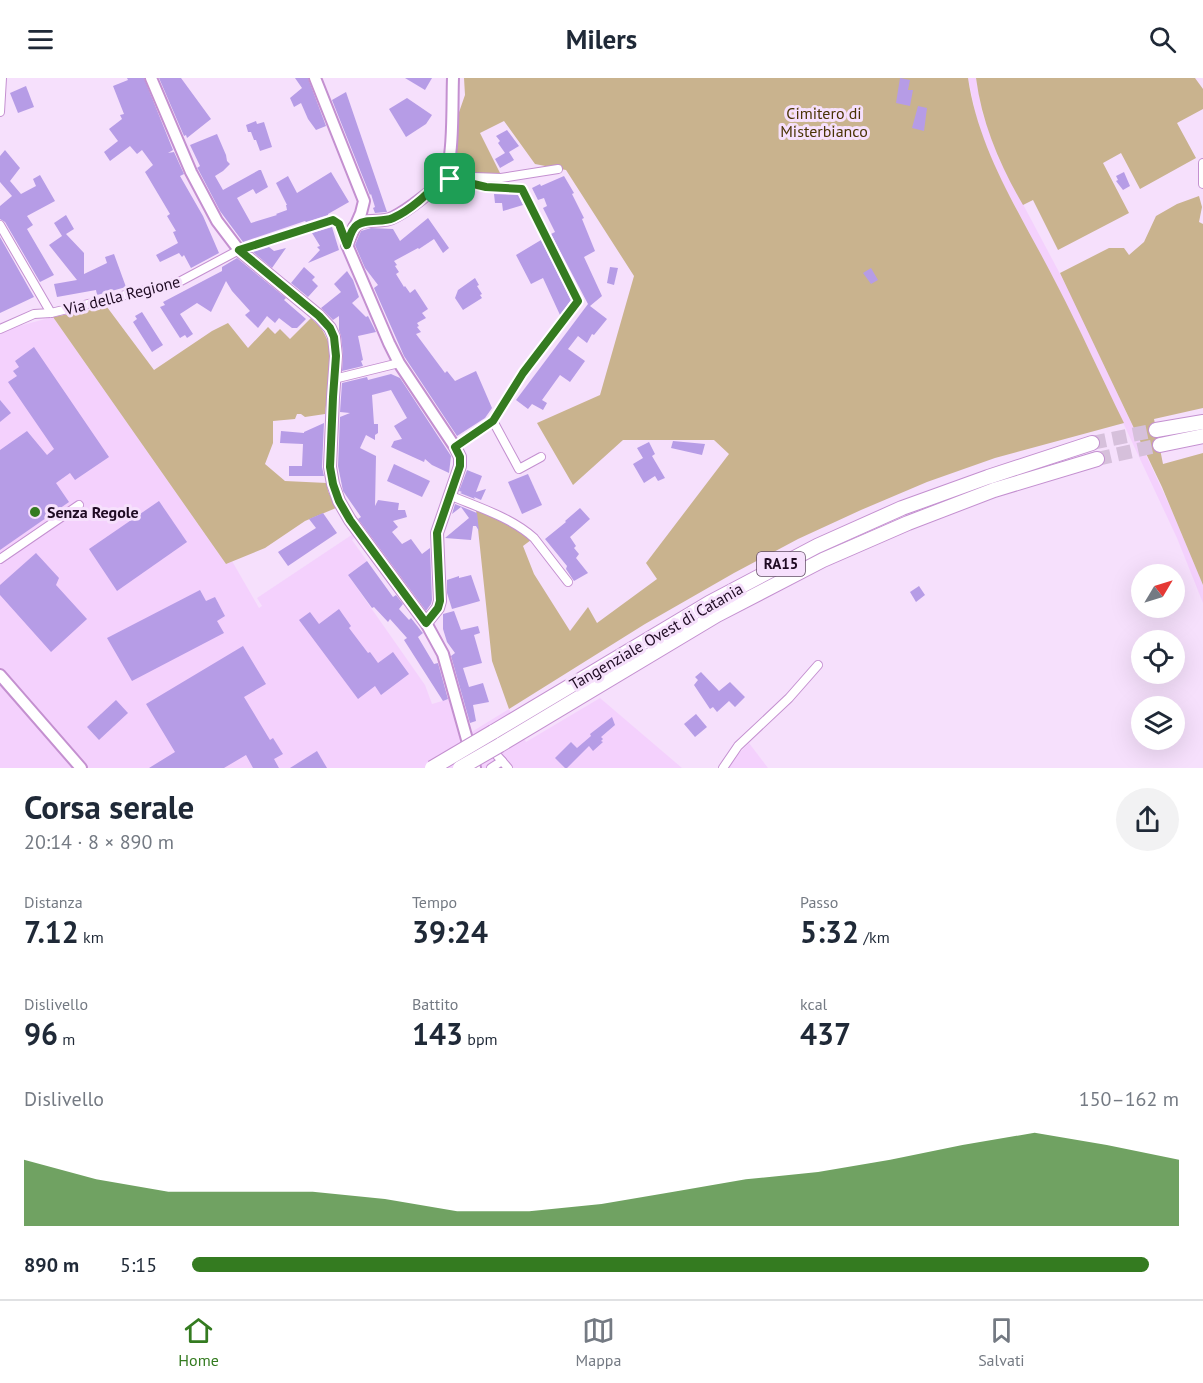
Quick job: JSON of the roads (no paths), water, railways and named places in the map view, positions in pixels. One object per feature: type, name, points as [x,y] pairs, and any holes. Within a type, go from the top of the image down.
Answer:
[{"type":"highway","points":[[1156,430],[1203,422]]},
{"type":"highway","points":[[1160,445],[1203,436]]},
{"type":"highway","name":"Tangenziale Ovest di Catania","points":[[496,738],[709,603],[817,546],[902,508],[1092,443]]},
{"type":"highway","name":"Tangenziale Ovest di Catania","points":[[496,738],[717,615],[823,560],[908,523],[984,494],[1097,459]]},
{"type":"highway","name":"RA15","points":[[432,768],[496,738]]},
{"type":"highway","name":"RA15","points":[[460,768],[496,738]]},
{"type":"main road","points":[[151,78],[190,172],[217,221],[239,250],[319,316],[330,328],[334,337],[336,356],[330,467],[333,484],[339,501],[350,520],[426,623],[443,654],[475,768]]},
{"type":"main road","points":[[315,78],[364,201],[347,245],[399,363],[460,457],[460,466],[437,533],[440,601],[438,608],[426,623]]},
{"type":"main road","points":[[354,227],[363,222],[392,219],[415,204],[444,177],[449,164],[453,78]]},
{"type":"main road","points":[[0,675],[81,768]]},
{"type":"street","points":[[0,112],[2,78]]},
{"type":"street","points":[[1203,163],[1203,184]]},
{"type":"street","points":[[464,182],[474,177],[501,178],[558,169]]},
{"type":"street","points":[[444,177],[486,187],[522,189],[578,301],[523,373],[493,421],[455,447]]},
{"type":"street","name":"Via della Regione","points":[[0,328],[34,314],[51,313],[179,282],[239,250],[333,220],[339,224],[347,245]]},
{"type":"street","points":[[0,225],[51,313]]},
{"type":"street","points":[[334,379],[399,363]]},
{"type":"street","points":[[493,421],[519,469],[541,457]]},
{"type":"street","points":[[449,495],[507,519],[530,533],[567,582]]},
{"type":"street","points":[[0,560],[80,505]]},
{"type":"street","points":[[723,768],[738,746],[789,698],[818,665]]},
{"type":"street","points":[[466,736],[485,743],[508,768]]},
{"type":"street","points":[[491,768],[502,761]]},
{"type":"tunnel","points":[[1092,443],[1156,430]]},
{"type":"tunnel","points":[[1097,459],[1160,445]]},
{"type":"place","name":"Senza Regole","points":[[35,512]]},
{"type":"park label","name":"Cimitero di Misterbianco","points":[[824,122]]}]
